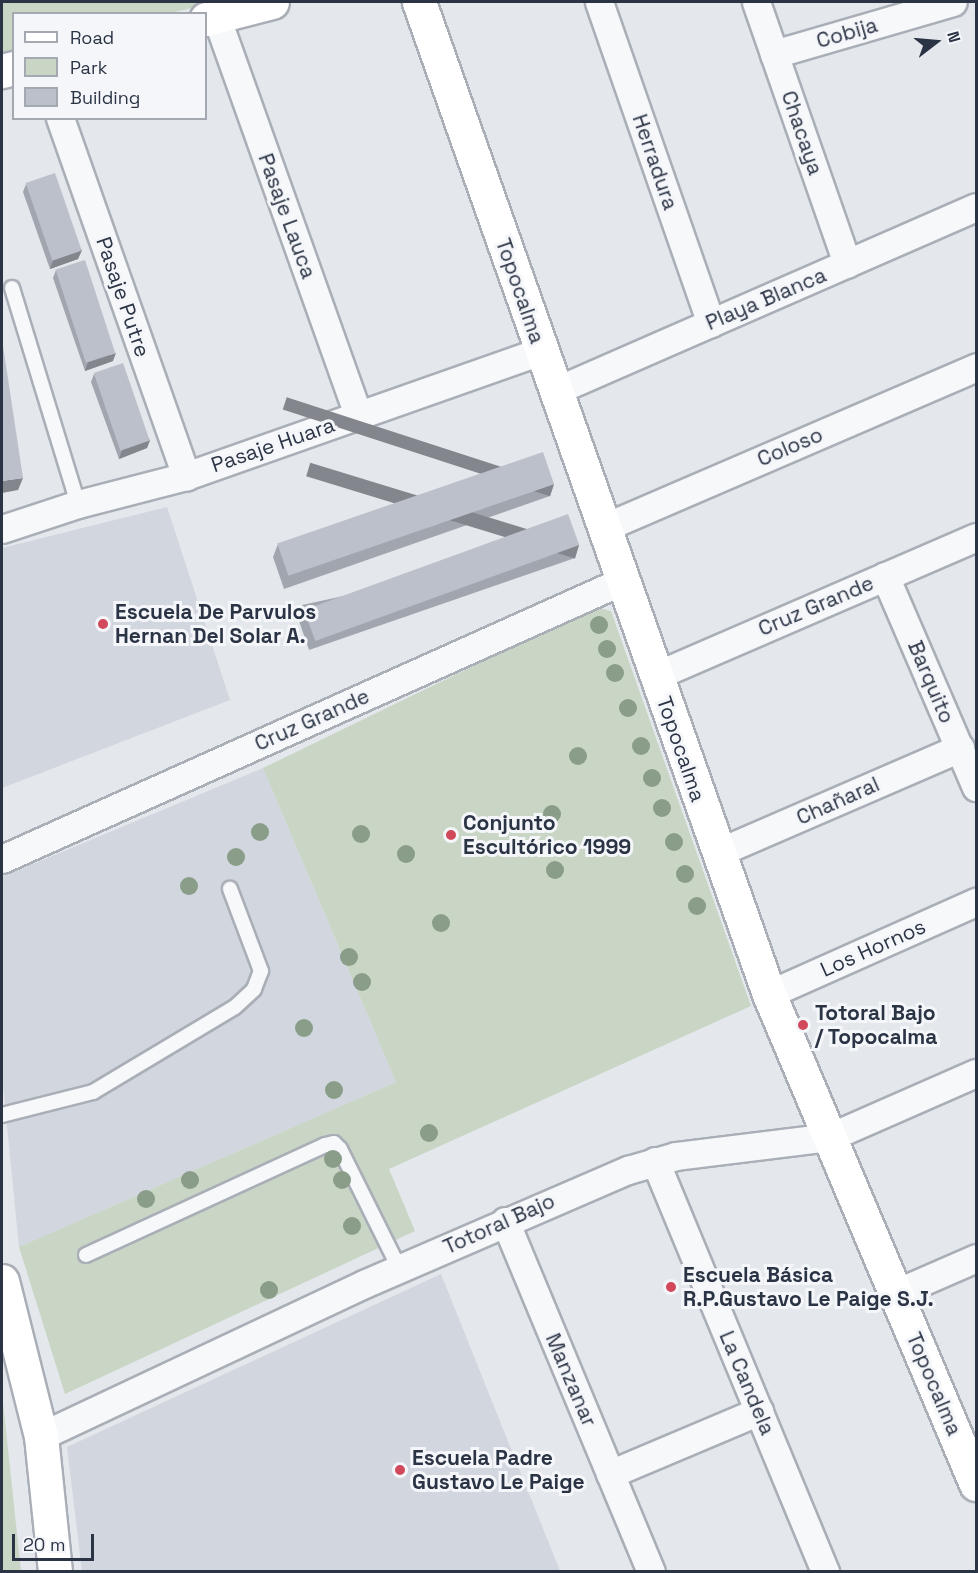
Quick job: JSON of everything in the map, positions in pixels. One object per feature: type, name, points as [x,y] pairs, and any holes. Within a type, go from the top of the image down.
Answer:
[{"type":"street","points":[[211,17],[272,2]]},
{"type":"street","name":"Topocalma","points":[[419,2],[717,853],[769,994],[896,1293],[968,1442],[976,1484]]},
{"type":"street","name":"Herradura","points":[[599,2],[711,323]]},
{"type":"street","name":"Chacaya","points":[[756,2],[848,264]]},
{"type":"street","name":"Cobija","points":[[774,54],[954,2]]},
{"type":"street","name":"Pasaje Lauca","points":[[211,17],[358,415]]},
{"type":"street","name":"Pasaje Putre","points":[[61,120],[186,476]]},
{"type":"street","name":"Playa Blanca","points":[[555,391],[976,207]]},
{"type":"street","name":"Pasaje Huara","points":[[2,529],[78,504],[186,476],[541,351]]},
{"type":"street","name":"Coloso","points":[[603,528],[976,367]]},
{"type":"street","name":"Cruz Grande","points":[[655,676],[976,537]]},
{"type":"street","name":"Barquito","points":[[885,576],[976,788]]},
{"type":"street","name":"Cruz Grande","points":[[2,859],[622,581]]},
{"type":"street","name":"Chañaral","points":[[717,853],[960,748]]},
{"type":"street","name":"Los Hornos","points":[[769,994],[976,902]]},
{"type":"street","name":"Totoral Bajo","points":[[41,1436],[399,1268],[584,1187],[655,1161],[698,1153],[830,1137],[976,1073]]},
{"type":"street","name":"La Candela","points":[[655,1161],[825,1572]]},
{"type":"street","name":"Manzanar","points":[[505,1221],[651,1572]]},
{"type":"street","points":[[896,1293],[976,1258]]},
{"type":"street","points":[[2,1281],[41,1436],[55,1572]]},
{"type":"street","points":[[610,1474],[759,1411]]},
{"type":"lane","points":[[12,288],[78,504]]},
{"type":"lane","points":[[2,1115],[93,1092],[235,1007],[254,989],[261,971],[230,889]]},
{"type":"lane","points":[[86,1255],[325,1144],[334,1143],[340,1149],[399,1268]]},
{"type":"shaded area","name":"Escuela De Parvulos Hernan Del Solar A.","points":[[167,507],[230,700],[2,788],[2,548]]},
{"type":"shaded area","points":[[263,768],[396,1082],[19,1247],[2,1075],[2,877]]},
{"type":"shaded area","name":"Escuela Padre Gustavo Le Paige","points":[[441,1274],[560,1571],[82,1571],[67,1447]]},
{"type":"green space","points":[[2,2],[217,2],[175,12],[12,12],[12,55],[2,58]]},
{"type":"green space","points":[[595,607],[611,611],[751,1006],[389,1169],[415,1231],[65,1394],[19,1247],[396,1082],[263,768]]},
{"type":"green space","points":[[2,1393],[21,1571],[2,1571]]},
{"type":"building","points":[[55,173],[82,251],[52,261],[26,183]]},
{"type":"building","points":[[85,260],[115,353],[86,363],[56,270]]},
{"type":"building","points":[[2,339],[23,478],[2,481]]},
{"type":"building","points":[[123,363],[150,441],[120,451],[94,373]]},
{"type":"building","points":[[543,452],[554,484],[288,576],[277,543]]},
{"type":"building","points":[[568,514],[579,545],[315,641],[304,610]]},
{"type":"place","name":"Escuela De Parvulos Hernan Del Solar A.","points":[[103,624]]},
{"type":"place","name":"Conjunto Escultórico 1999","points":[[451,835]]},
{"type":"place","name":"Totoral Bajo / Topocalma","points":[[803,1025]]},
{"type":"place","name":"Escuela Básica R.P.Gustavo Le Paige S.J.","points":[[671,1287]]},
{"type":"place","name":"Escuela Padre Gustavo Le Paige","points":[[400,1470]]}]
